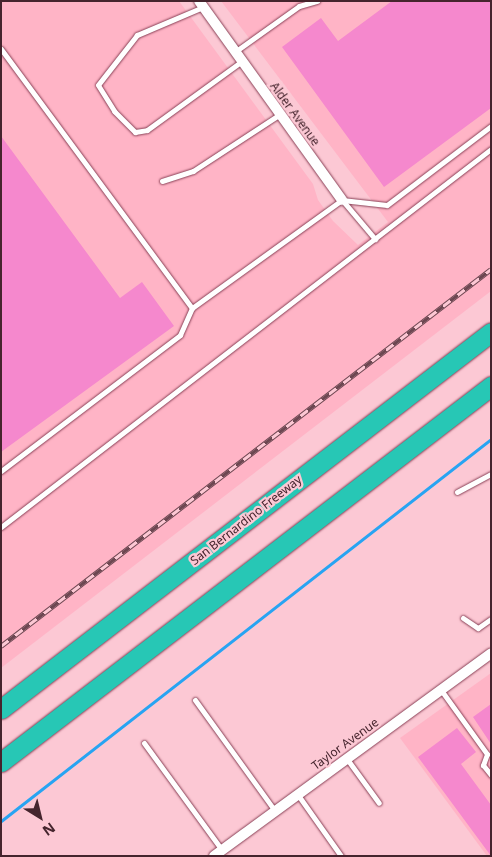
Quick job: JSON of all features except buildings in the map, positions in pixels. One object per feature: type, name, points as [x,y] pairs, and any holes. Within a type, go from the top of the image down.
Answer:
[{"type":"highway","name":"San Bernardino Freeway","points":[[1,708],[491,332]]},
{"type":"highway","points":[[1,762],[491,386]]},
{"type":"street","name":"Alder Avenue","points":[[201,4],[342,200]]},
{"type":"street","name":"Taylor Avenue","points":[[218,853],[491,653]]},
{"type":"lane","points":[[235,52],[299,6],[317,1]]},
{"type":"lane","points":[[201,4],[137,35],[98,85],[114,110],[134,132],[146,130],[242,61]]},
{"type":"lane","points":[[1,49],[192,308]]},
{"type":"lane","points":[[162,181],[193,171],[280,114]]},
{"type":"lane","points":[[1,471],[180,335],[192,308],[342,200],[387,205],[491,126]]},
{"type":"lane","points":[[1,526],[491,149]]},
{"type":"lane","name":"Alder Avenue","points":[[342,200],[375,238]]},
{"type":"lane","points":[[457,492],[491,474]]},
{"type":"lane","points":[[463,618],[478,628],[491,619]]},
{"type":"lane","points":[[441,690],[489,753],[483,765],[491,775]]},
{"type":"lane","points":[[194,700],[275,811]]},
{"type":"lane","points":[[144,743],[218,853]]},
{"type":"lane","points":[[347,758],[379,803]]},
{"type":"lane","points":[[297,795],[342,856]]},
{"type":"shaded area","points":[[1,1],[179,1],[313,184],[318,200],[333,221],[358,245],[388,222],[221,1],[491,1],[491,291],[1,668]]},
{"type":"shaded area","points":[[491,673],[491,856],[487,856],[400,738]]},
{"type":"waterway","points":[[1,821],[491,439]]},
{"type":"railway","points":[[1,646],[491,269]]}]
